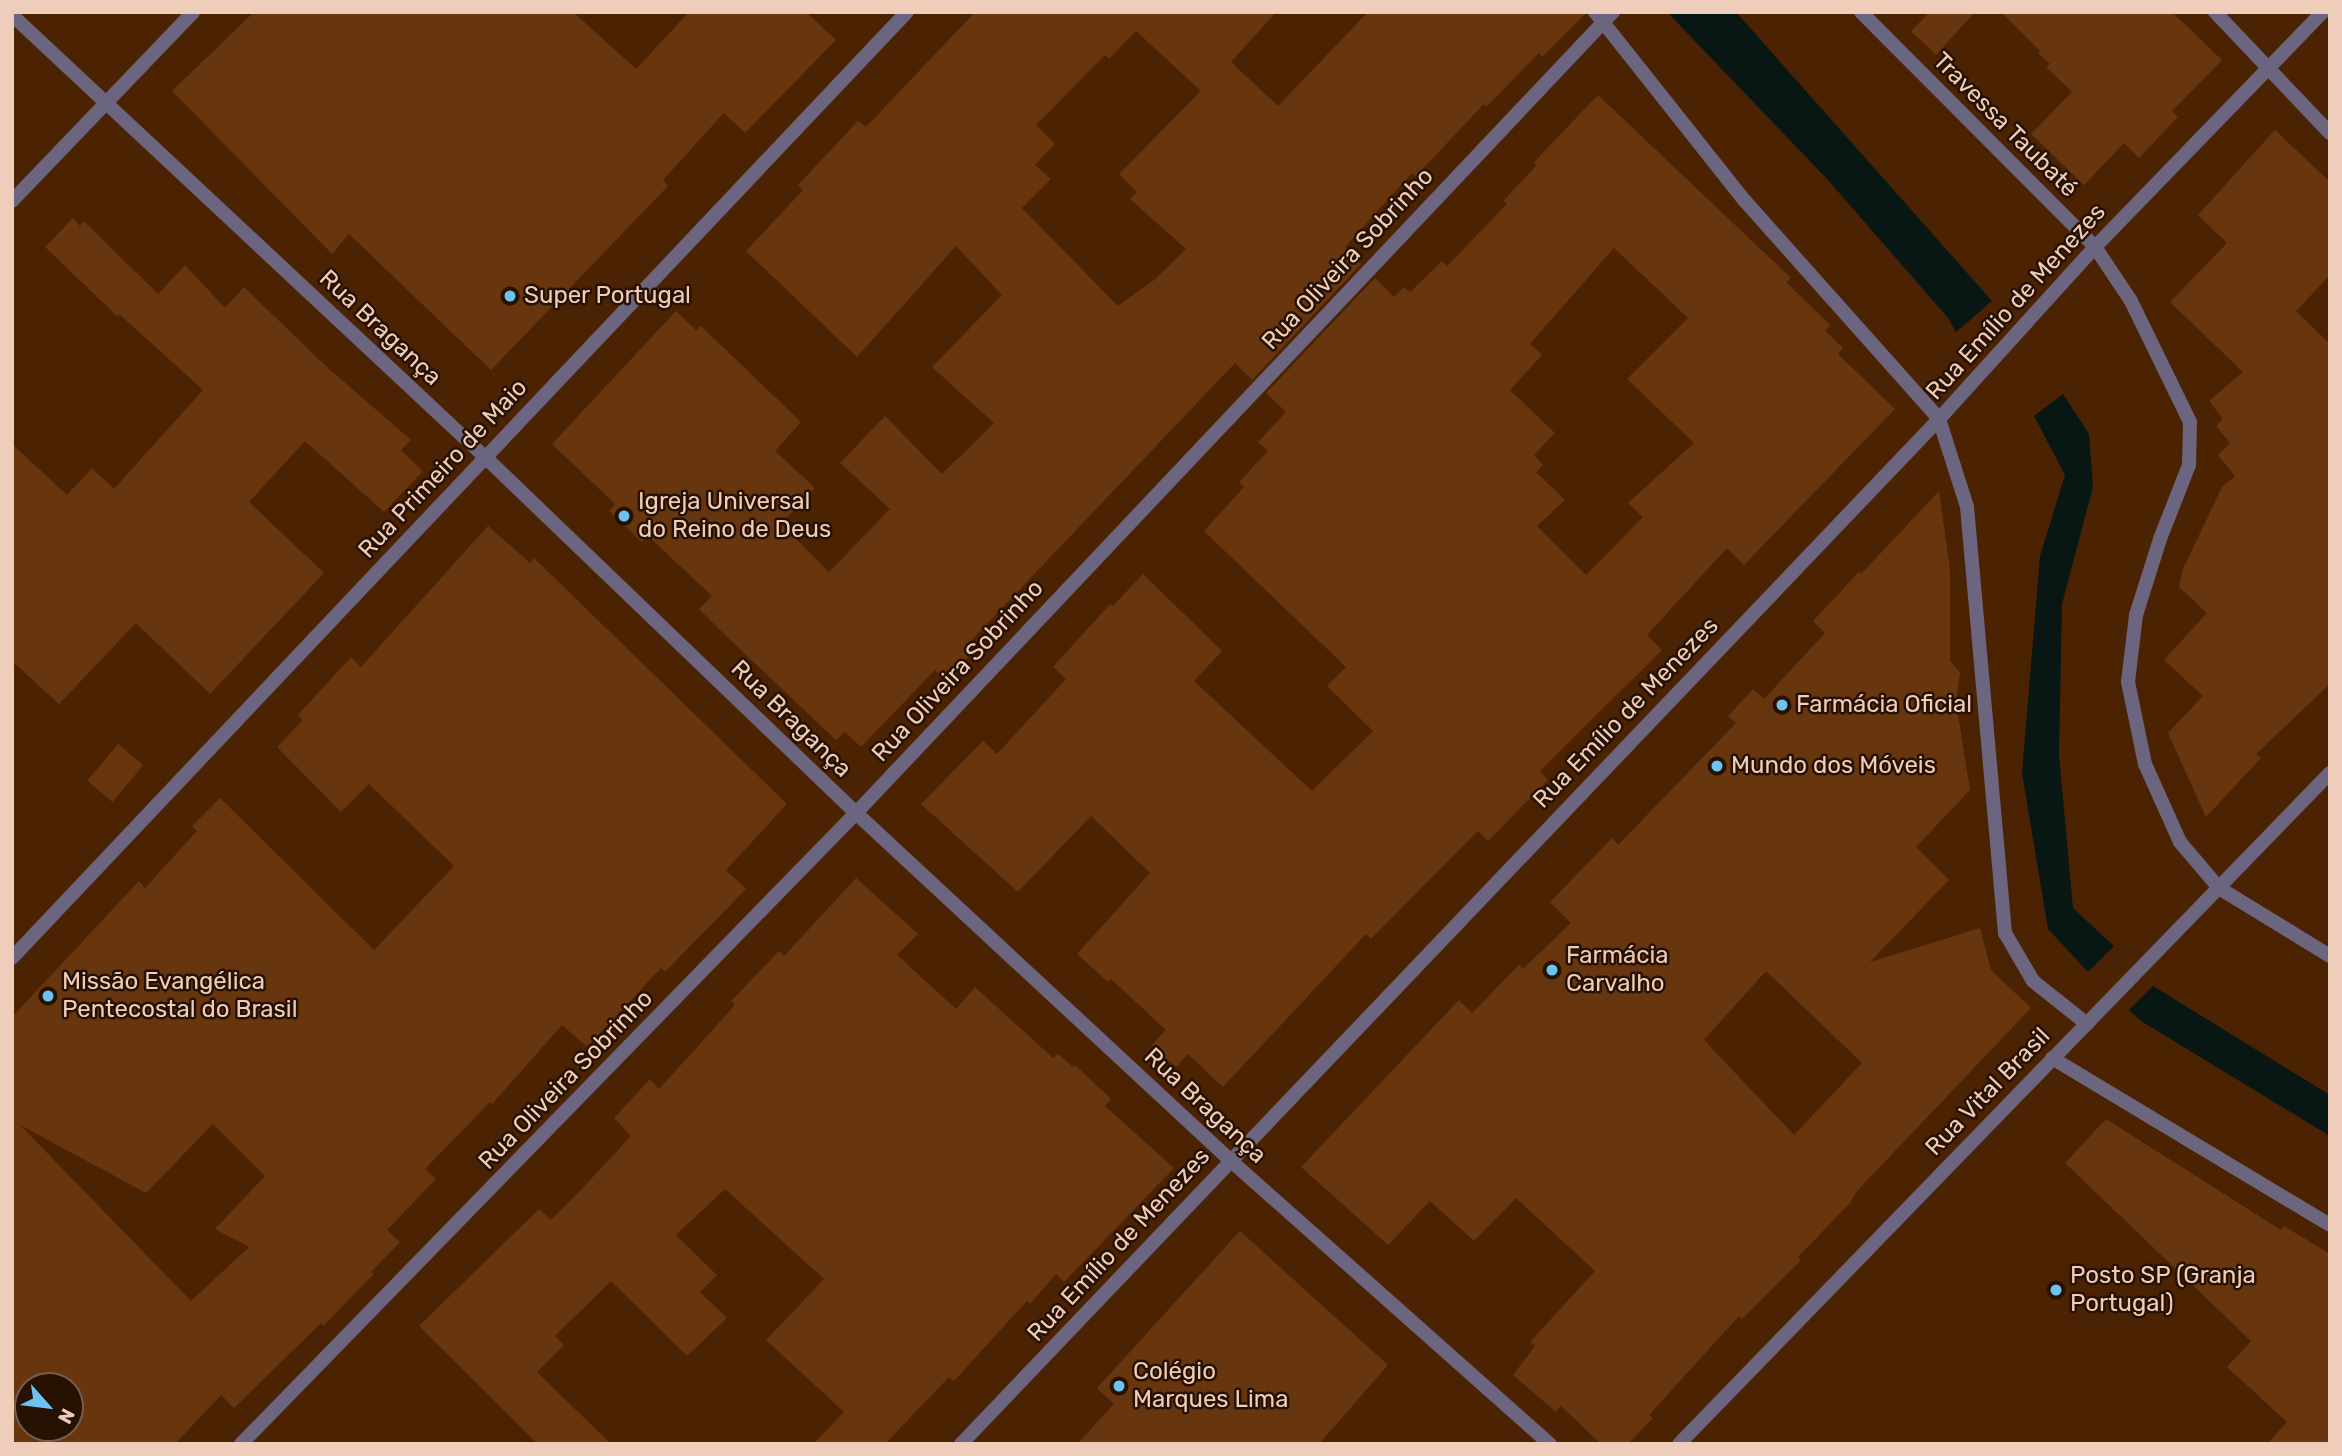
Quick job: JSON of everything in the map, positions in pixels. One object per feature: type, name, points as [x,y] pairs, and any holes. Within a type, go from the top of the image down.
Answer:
[{"type":"street","points":[[12,201],[193,12]]},
{"type":"street","name":"Rua Primeiro de Maio","points":[[12,958],[907,12]]},
{"type":"street","name":"Travessa Taubaté","points":[[1861,12],[2095,247],[2131,301],[2190,422],[2189,465],[2160,539],[2136,615],[2128,682],[2145,764],[2180,842],[2219,888],[2330,957]]},
{"type":"street","points":[[2215,12],[2330,133]]},
{"type":"street","name":"Rua Emílio de Menezes","points":[[961,1444],[1939,419],[2095,247],[2323,12]]},
{"type":"street","name":"Rua Bragança","points":[[12,15],[485,457],[856,813],[1230,1160],[1550,1444]]},
{"type":"street","points":[[1604,16],[1745,201],[1939,419],[1967,507],[1988,712],[2005,933],[2033,981],[2087,1024]]},
{"type":"street","name":"Rua Oliveira Sobrinho","points":[[241,1444],[856,813],[1604,16]]},
{"type":"street","name":"Rua Vital Brasil","points":[[1679,1444],[2330,773]]},
{"type":"street","points":[[2053,1058],[2330,1225]]},
{"type":"shaded area","points":[[1736,12],[1992,301],[1956,332],[1948,318],[1828,180],[1668,13]]},
{"type":"shaded area","points":[[2063,394],[2089,434],[2093,487],[2062,604],[2059,755],[2073,908],[2114,946],[2088,972],[2048,929],[2022,773],[2040,556],[2065,475],[2034,416]]},
{"type":"shaded area","points":[[2153,986],[2330,1095],[2330,1136],[2141,1021],[2129,1010]]},
{"type":"building","points":[[254,12],[573,12],[636,69],[689,12],[806,12],[836,40],[745,133],[724,113],[663,180],[668,186],[491,370],[349,234],[332,254],[172,91]]},
{"type":"building","points":[[975,12],[1276,12],[1231,62],[1278,106],[1368,12],[1586,13],[1542,57],[1539,53],[1486,107],[1484,104],[1416,176],[1412,173],[1345,247],[1361,264],[1252,380],[1235,363],[963,649],[969,656],[945,680],[935,670],[861,747],[845,732],[836,740],[725,635],[699,609],[712,596],[648,536],[642,542],[609,511],[615,504],[552,444],[676,311],[696,330],[701,326],[801,422],[775,451],[815,488],[781,524],[829,572],[890,509],[840,463],[885,416],[942,474],[994,423],[932,367],[1002,295],[956,246],[857,357],[746,251],[803,190],[798,185],[858,121],[866,127]],"holes":[[[1136,31],[1201,91],[1119,174],[1137,192],[1130,199],[1186,249],[1154,280],[1118,306],[1022,208],[1051,179],[1035,165],[1055,144],[1036,125],[1105,55],[1109,59]]]},
{"type":"building","points":[[1930,12],[1975,12],[1936,55],[1911,31]]},
{"type":"building","points":[[2001,12],[2172,12],[2222,60],[2172,111],[2178,117],[2139,158],[2124,143],[2084,185],[2031,134],[2072,92],[2046,67],[2050,64],[2038,53],[2040,51]]},
{"type":"building","points":[[1598,95],[1791,278],[1786,282],[1830,325],[1825,331],[1843,348],[1838,354],[1895,409],[1744,565],[1727,548],[1647,635],[1662,650],[1540,771],[1548,780],[1488,841],[1478,831],[1371,939],[1366,934],[1223,1087],[1188,1054],[1176,1067],[1152,1045],[1166,1030],[1111,979],[1108,982],[1077,954],[1150,873],[1091,816],[1018,892],[921,804],[983,741],[997,754],[1066,679],[1053,667],[1110,604],[1113,606],[1143,574],[1222,651],[1194,681],[1312,791],[1373,731],[1327,686],[1346,667],[1204,531],[1244,487],[1239,482],[1268,451],[1258,442],[1286,412],[1266,393],[1375,278],[1394,297],[1404,287],[1410,292],[1442,261],[1447,266],[1507,204],[1503,201],[1537,165],[1534,162]],"holes":[[[1614,248],[1688,318],[1627,379],[1694,443],[1628,503],[1643,517],[1586,575],[1537,526],[1565,500],[1536,472],[1543,465],[1534,455],[1555,433],[1510,390],[1542,355],[1530,344]]]},
{"type":"building","points":[[2275,130],[2330,182],[2330,275],[2296,311],[2330,344],[2330,684],[2256,754],[2261,758],[2206,817],[2168,733],[2203,696],[2164,660],[2207,613],[2179,587],[2183,569],[2222,487],[2235,476],[2218,455],[2230,443],[2216,426],[2223,419],[2209,401],[2243,372],[2170,302],[2227,243],[2198,215]]},
{"type":"building","points":[[73,218],[80,226],[84,221],[158,294],[185,265],[225,308],[244,287],[328,368],[411,440],[401,450],[423,471],[384,512],[305,441],[249,502],[324,573],[210,694],[136,623],[59,704],[12,661],[12,444],[67,495],[92,468],[114,489],[203,390],[119,314],[117,316],[45,247]]},
{"type":"building","points":[[1939,491],[1950,569],[1950,661],[1960,672],[1956,702],[1970,790],[1916,847],[1949,880],[1870,962],[1980,928],[1991,970],[2031,1008],[1856,1192],[1850,1203],[1798,1257],[1801,1260],[1742,1319],[1739,1316],[1649,1415],[1653,1418],[1628,1444],[1601,1444],[1561,1406],[1556,1412],[1513,1375],[1535,1346],[1530,1342],[1595,1271],[1516,1198],[1474,1241],[1430,1201],[1388,1245],[1301,1167],[1459,1000],[1472,1013],[1519,965],[1523,969],[1571,923],[1550,902],[1612,838],[1618,845],[1736,723],[1728,716],[1753,689],[1764,699],[1825,633],[1813,621],[1859,572],[1861,574]],"holes":[[[1766,971],[1862,1063],[1794,1135],[1704,1040]]]},
{"type":"building","points":[[488,526],[530,563],[534,558],[787,804],[726,870],[746,889],[665,972],[661,968],[587,1047],[562,1025],[492,1104],[490,1102],[425,1169],[436,1179],[387,1230],[400,1242],[371,1272],[374,1274],[323,1326],[321,1323],[234,1408],[221,1395],[175,1444],[12,1444],[12,1017],[139,881],[145,888],[197,831],[192,826],[220,798],[374,950],[454,866],[369,784],[341,812],[277,747],[303,720],[298,715],[351,657],[361,667]],"holes":[[[213,1124],[265,1176],[215,1229],[249,1247],[191,1301],[20,1125],[146,1193]]]},
{"type":"building","points":[[118,744],[143,765],[112,802],[87,781]]},
{"type":"building","points":[[856,878],[918,934],[897,955],[956,1009],[975,987],[1053,1058],[1058,1054],[1073,1067],[1075,1065],[1111,1099],[1105,1106],[1174,1168],[1064,1282],[1056,1274],[1030,1304],[1027,1301],[954,1381],[949,1377],[885,1444],[813,1444],[844,1412],[766,1340],[824,1279],[725,1189],[676,1235],[717,1275],[700,1292],[727,1318],[687,1356],[611,1281],[555,1336],[564,1345],[537,1372],[611,1444],[538,1444],[419,1326],[539,1209],[551,1220],[577,1194],[631,1136],[614,1118],[650,1079],[659,1089],[735,1005],[731,1001],[779,951],[784,956]]},
{"type":"building","points":[[2106,1119],[2281,1230],[2284,1226],[2330,1254],[2330,1444],[2267,1444],[2287,1422],[2227,1367],[2251,1341],[2065,1163]]},
{"type":"building","points":[[1240,1231],[1388,1365],[1319,1444],[1077,1444],[1114,1404],[1097,1388]]},
{"type":"place","name":"Super Portugal","points":[[510,296]]},
{"type":"place","name":"Igreja Universal do Reino de Deus","points":[[624,516]]},
{"type":"place","name":"Farmácia Oficial","points":[[1782,705]]},
{"type":"place","name":"Mundo dos Móveis","points":[[1717,766]]},
{"type":"place","name":"Farmácia Carvalho","points":[[1552,970]]},
{"type":"place","name":"Missão Evangélica Pentecostal do Brasil","points":[[48,996]]},
{"type":"place","name":"Posto SP (Granja Portugal)","points":[[2056,1290]]},
{"type":"place","name":"Colégio Marques Lima","points":[[1119,1386]]}]
